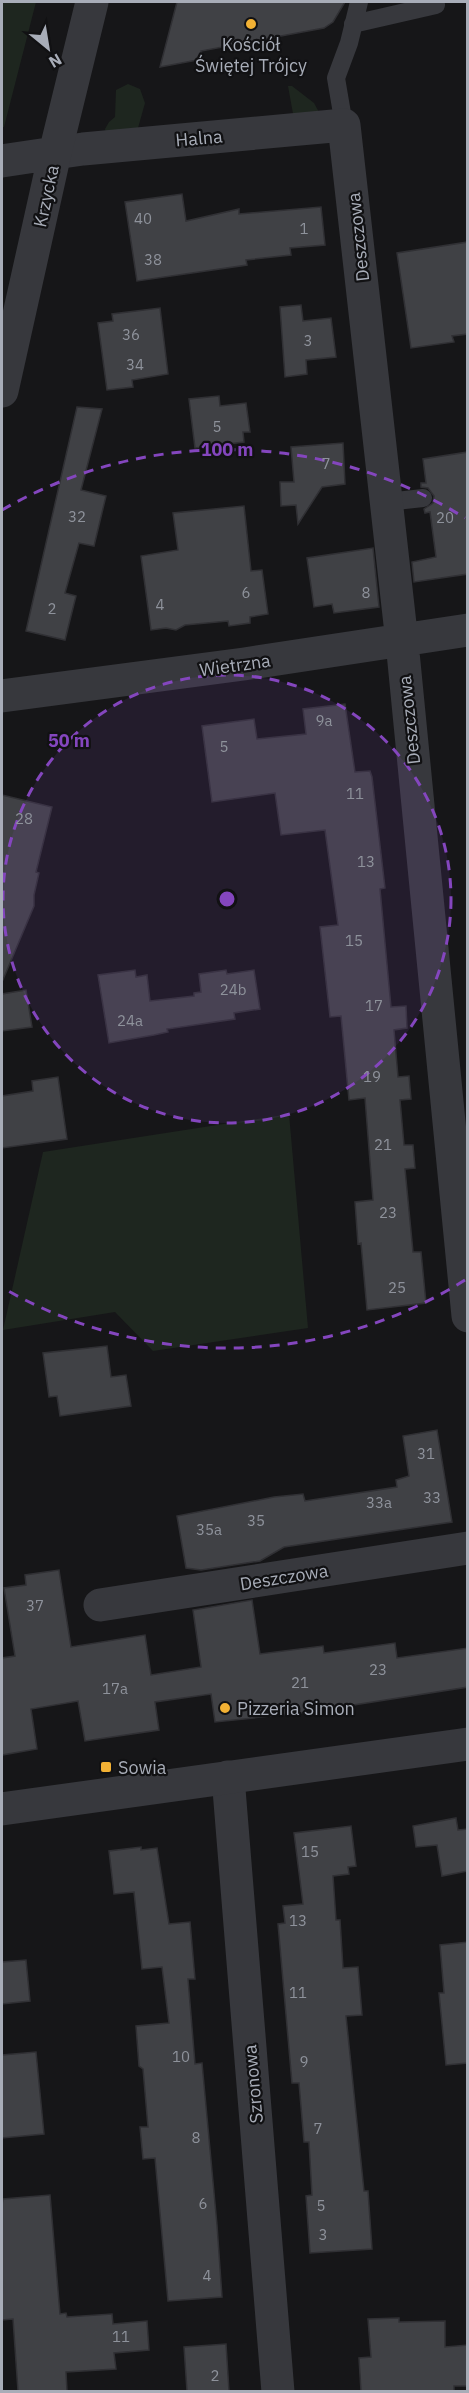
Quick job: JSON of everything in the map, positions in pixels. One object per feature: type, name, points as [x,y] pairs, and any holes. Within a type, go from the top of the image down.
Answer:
[{"type":"street","name":"Krzycka","points":[[2,391],[55,153],[92,2]]},
{"type":"street","name":"Halna","points":[[2,161],[83,149],[344,125]]},
{"type":"street","name":"Deszczowa","points":[[344,125],[460,1176],[468,1316]]},
{"type":"street","name":"Wietrzna","points":[[2,696],[402,642],[468,630]]},
{"type":"street","name":"Deszczowa","points":[[100,1605],[468,1548]]},
{"type":"street","points":[[2,1809],[468,1744]]},
{"type":"street","name":"Szronowa","points":[[228,1777],[278,2391]]},
{"type":"lane","points":[[344,125],[336,78],[359,2]]},
{"type":"lane","points":[[354,24],[436,5]]},
{"type":"lane","points":[[387,502],[423,498]]},
{"type":"shaded area","points":[[2,2],[36,2],[4,127],[2,127]]},
{"type":"shaded area","points":[[128,84],[140,89],[145,103],[138,128],[106,133],[105,129],[115,117],[116,90]]},
{"type":"shaded area","points":[[288,86],[292,86],[314,103],[321,116],[294,119]]},
{"type":"shaded area","points":[[289,1114],[308,1328],[153,1351],[115,1312],[3,1330],[43,1152]]},
{"type":"building","name":"Kościół Świętej Trójcy","points":[[177,2],[345,2],[333,22],[324,28],[201,51],[203,59],[160,67]]},
{"type":"building","points":[[182,194],[186,221],[239,209],[239,214],[321,207],[325,245],[290,248],[291,255],[246,260],[247,265],[137,281],[125,202]]},
{"type":"building","points":[[468,242],[468,334],[452,336],[454,342],[411,348],[397,253]]},
{"type":"building","points":[[301,305],[303,321],[331,318],[336,357],[306,360],[307,374],[285,377],[280,307]]},
{"type":"building","points":[[160,308],[168,374],[132,380],[133,387],[107,390],[98,323],[113,321],[112,314]]},
{"type":"building","points":[[219,396],[220,406],[246,403],[250,432],[243,432],[244,442],[195,448],[189,399]]},
{"type":"building","points":[[77,407],[102,409],[81,490],[106,496],[94,546],[79,543],[65,593],[76,596],[65,640],[26,631]]},
{"type":"building","points":[[343,443],[345,484],[322,487],[298,524],[296,505],[281,506],[280,482],[294,482],[291,447]]},
{"type":"building","points":[[468,452],[468,574],[414,582],[412,562],[436,557],[430,512],[425,513],[424,509],[433,503],[434,496],[428,488],[421,487],[421,483],[426,483],[423,459]]},
{"type":"building","points":[[244,506],[251,571],[262,570],[268,614],[250,617],[250,623],[229,626],[228,621],[185,625],[176,630],[166,628],[151,630],[141,556],[178,550],[173,513]]},
{"type":"building","points":[[373,548],[379,607],[334,613],[332,604],[314,607],[307,558]]},
{"type":"building","points":[[345,704],[355,772],[370,771],[372,777],[385,888],[380,889],[391,1007],[406,1006],[407,1028],[394,1030],[398,1077],[409,1076],[411,1099],[400,1100],[404,1145],[413,1145],[415,1168],[405,1169],[413,1252],[421,1252],[426,1303],[367,1310],[355,1202],[373,1200],[365,1098],[349,1100],[341,1016],[330,1017],[320,927],[338,925],[325,830],[281,835],[275,793],[212,802],[202,726],[254,719],[257,739],[306,734],[303,709]]},
{"type":"building","points":[[2,795],[52,807],[36,872],[39,873],[34,906],[2,982]]},
{"type":"building","points":[[135,970],[136,977],[147,975],[150,1001],[194,996],[194,993],[201,992],[199,974],[226,970],[227,974],[254,970],[260,1009],[234,1013],[235,1019],[167,1029],[168,1032],[109,1043],[98,975]]},
{"type":"building","points":[[26,990],[32,1027],[2,1031],[2,994]]},
{"type":"building","points":[[58,1077],[67,1139],[2,1148],[2,1096],[33,1091],[32,1081]]},
{"type":"building","points":[[107,1346],[111,1377],[126,1375],[131,1406],[60,1416],[57,1396],[49,1397],[43,1353]]},
{"type":"building","points":[[437,1430],[452,1522],[284,1547],[260,1561],[201,1570],[186,1568],[177,1516],[274,1497],[303,1494],[305,1501],[397,1487],[396,1480],[409,1476],[403,1436]]},
{"type":"building","points":[[59,1570],[71,1647],[145,1635],[151,1675],[201,1667],[193,1610],[252,1600],[260,1654],[323,1646],[324,1653],[395,1643],[397,1658],[468,1648],[468,1687],[309,1712],[215,1722],[211,1694],[155,1702],[159,1730],[85,1741],[78,1701],[31,1709],[37,1749],[2,1755],[2,1658],[15,1656],[4,1588],[26,1585],[25,1575]]},
{"type":"building","points":[[456,1818],[458,1830],[468,1829],[468,1871],[442,1876],[437,1845],[416,1847],[413,1826]]},
{"type":"building","points":[[351,1826],[356,1866],[348,1867],[349,1874],[333,1876],[336,1920],[340,1920],[343,1968],[358,1967],[362,2015],[346,2016],[364,2191],[368,2191],[372,2249],[310,2253],[306,2196],[312,2195],[309,2142],[304,2142],[299,2083],[292,2083],[278,1924],[285,1923],[283,1906],[303,1904],[294,1833]]},
{"type":"building","points":[[141,1847],[141,1850],[157,1848],[169,1924],[190,1922],[195,1979],[188,1979],[195,2064],[202,2063],[222,2297],[168,2301],[155,2158],[143,2159],[140,2127],[148,2127],[143,2069],[139,2066],[136,2026],[169,2023],[162,1967],[142,1969],[134,1892],[114,1894],[109,1851]]},
{"type":"building","points":[[468,1942],[468,2063],[446,2065],[439,1993],[444,1993],[440,1945]]},
{"type":"building","points":[[26,1960],[30,2001],[2,2004],[2,1962]]},
{"type":"building","points":[[36,2052],[44,2134],[2,2138],[2,2055]]},
{"type":"building","points":[[50,2195],[60,2314],[66,2313],[67,2317],[112,2314],[113,2324],[147,2321],[149,2350],[114,2353],[116,2369],[66,2372],[67,2391],[18,2391],[13,2319],[2,2320],[2,2205],[3,2199]]},
{"type":"building","points":[[399,2318],[399,2322],[445,2321],[445,2347],[468,2345],[468,2386],[454,2386],[454,2391],[361,2391],[359,2358],[371,2357],[368,2319]]},
{"type":"building","points":[[226,2344],[229,2391],[187,2391],[184,2347]]},
{"type":"place","name":"Kościół Świętej Trójcy","points":[[251,24]]},
{"type":"place","name":"Pizzeria Simon","points":[[225,1708]]},
{"type":"place","name":"Sowia","points":[[106,1767]]}]
